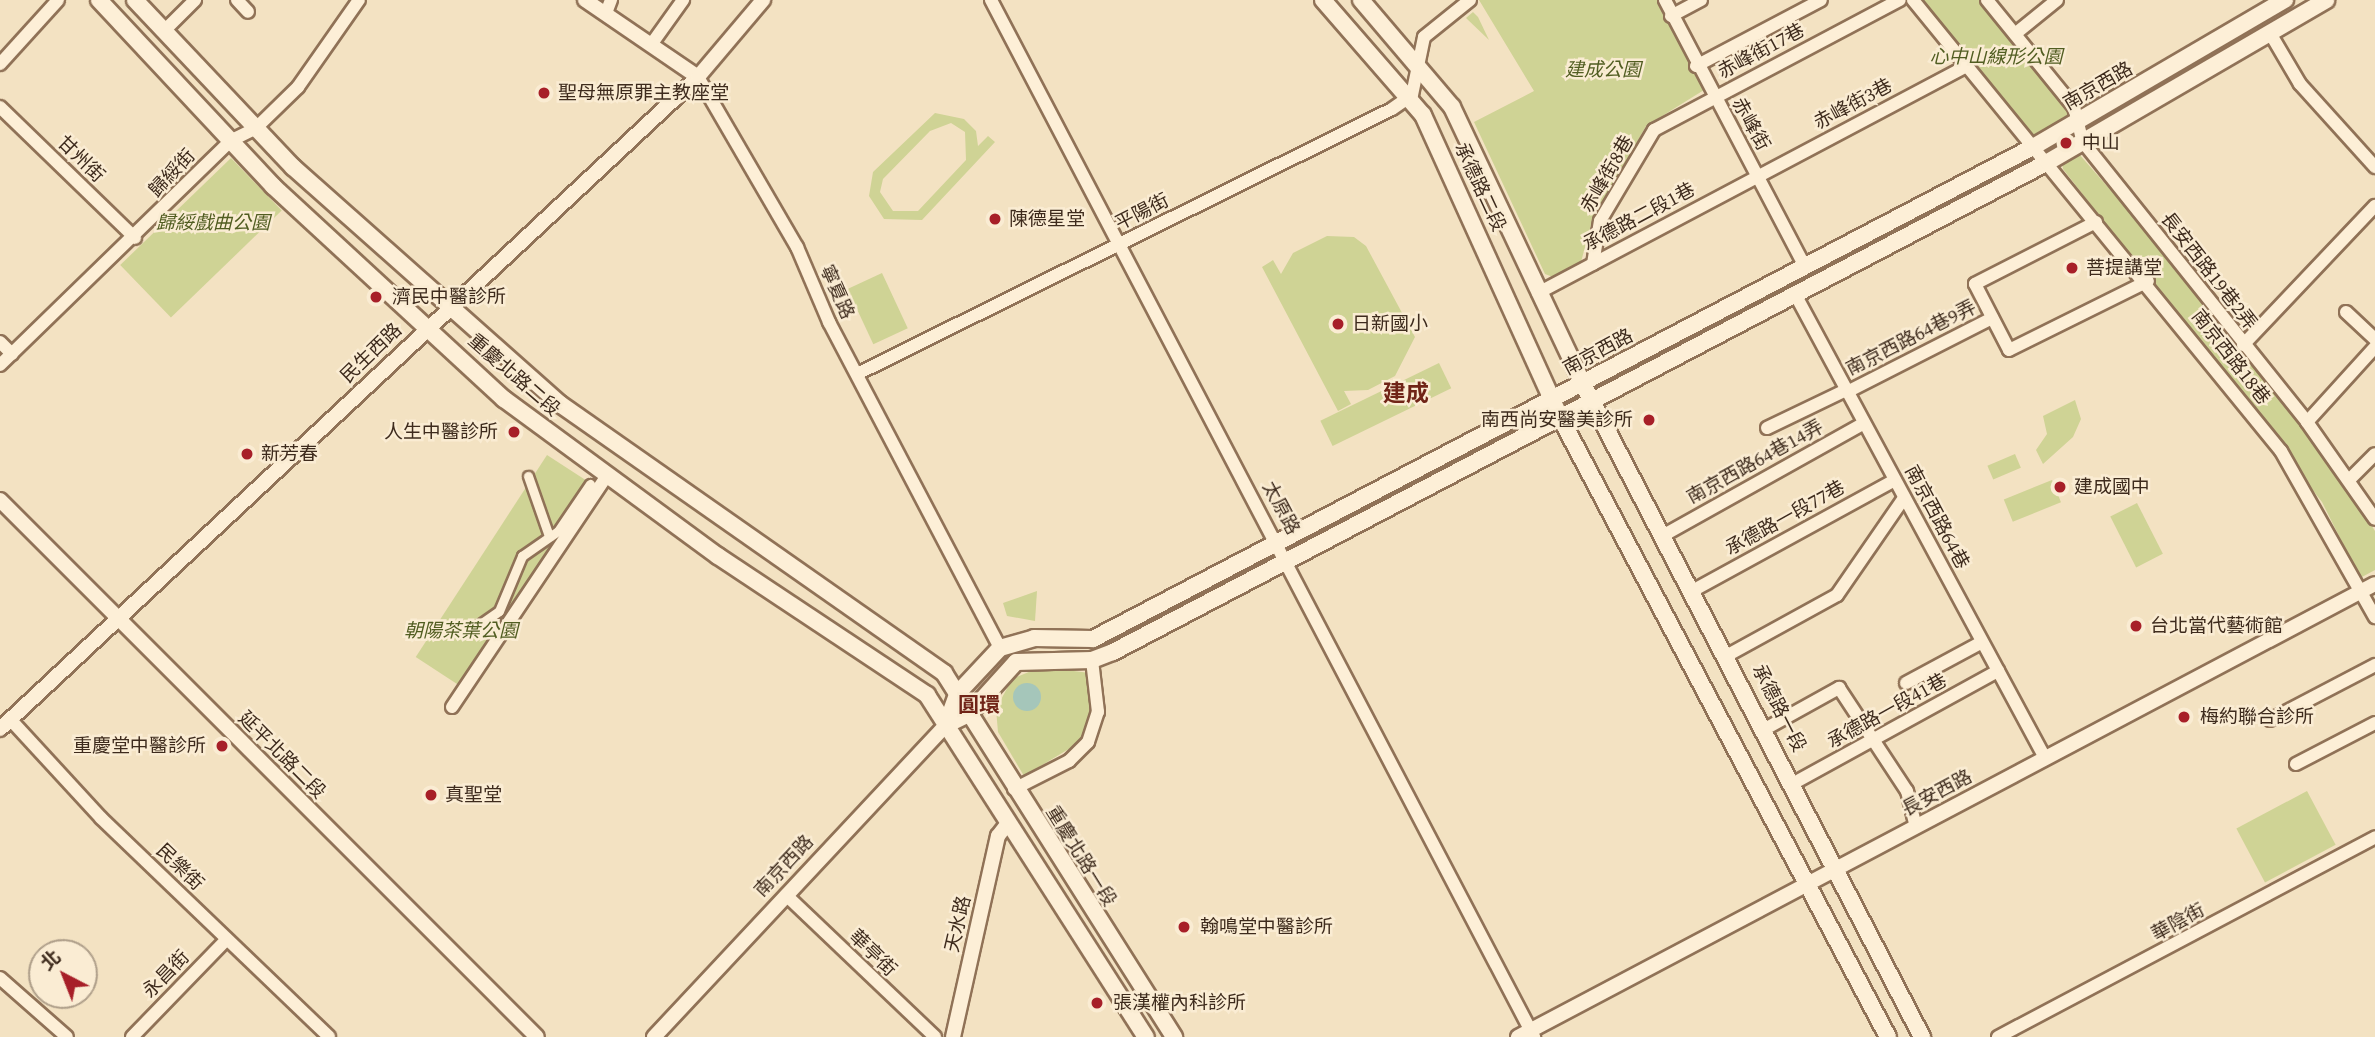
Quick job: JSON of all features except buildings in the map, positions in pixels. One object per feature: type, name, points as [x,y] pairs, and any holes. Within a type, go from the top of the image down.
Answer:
[{"type":"main road","name":"重慶北路二段","points":[[99,0],[230,141],[504,399],[606,477],[901,675],[927,695],[946,724]]},
{"type":"main road","name":"重慶北路二段","points":[[135,0],[255,128],[560,404],[944,673],[957,694]]},
{"type":"main road","name":"承德路二段","points":[[1323,0],[1412,95],[1556,398],[1560,417]]},
{"type":"main road","name":"承德路二段","points":[[1361,0],[1419,62],[1452,107],[1538,293],[1592,401]]},
{"type":"main road","name":"南京西路","points":[[946,724],[957,694],[1000,648],[1034,638],[1093,639],[2033,147],[2286,0]]},
{"type":"main road","name":"南京西路","points":[[946,724],[969,714],[1016,662],[1092,660],[2048,162],[2326,0]]},
{"type":"main road","name":"承德路一段","points":[[1592,401],[1728,655],[1922,1037]]},
{"type":"main road","points":[[1560,417],[1888,1037]]},
{"type":"main road","name":"重慶北路一段","points":[[957,694],[1014,789],[1174,1037]]},
{"type":"main road","points":[[946,724],[1146,1037]]},
{"type":"street","points":[[0,64],[58,0]]},
{"type":"street","points":[[164,31],[195,0]]},
{"type":"street","points":[[237,0],[248,12]]},
{"type":"street","name":"歸綏街","points":[[0,365],[135,238],[230,141],[255,128],[298,87],[359,0]]},
{"type":"street","name":"寧夏路","points":[[585,0],[609,7],[698,77],[797,247],[857,374],[1000,648]]},
{"type":"street","points":[[653,42],[684,0]]},
{"type":"street","name":"民生西路","points":[[5,724],[426,327],[698,77],[763,0]]},
{"type":"street","name":"太原路","points":[[991,0],[1279,543],[1527,1035]]},
{"type":"street","points":[[1412,95],[1424,37],[1470,0]]},
{"type":"street","name":"赤峰街","points":[[1665,0],[1696,65],[1805,267]]},
{"type":"street","points":[[1671,16],[1685,4],[1701,0]]},
{"type":"street","points":[[1696,65],[1821,0]]},
{"type":"street","name":"赤峰街17巷","points":[[1714,97],[1900,0]]},
{"type":"street","name":"南京西路18巷","points":[[1913,0],[2033,147],[2148,281],[2281,452],[2368,588],[2375,617]]},
{"type":"street","points":[[1987,0],[2079,121],[2083,142]]},
{"type":"street","points":[[2015,34],[2057,0]]},
{"type":"street","points":[[2270,33],[2300,84],[2375,167]]},
{"type":"street","name":"赤峰街3巷","points":[[1758,176],[1966,65]]},
{"type":"street","name":"平陽街","points":[[857,374],[1119,245],[1412,95]]},
{"type":"street","name":"赤峰街8巷","points":[[1593,264],[1600,221],[1654,130],[1714,97]]},
{"type":"street","name":"甘州街","points":[[0,107],[135,238]]},
{"type":"street","name":"長安西路19巷2弄","points":[[2083,142],[2307,422],[2350,479],[2375,519]]},
{"type":"street","name":"承德路二段1巷","points":[[1538,293],[1758,176]]},
{"type":"street","points":[[2243,345],[2375,206]]},
{"type":"street","points":[[2096,222],[1975,284],[2008,350],[2148,281]]},
{"type":"street","name":"南京西路64巷","points":[[1795,294],[2045,758]]},
{"type":"street","points":[[2346,312],[2375,339]]},
{"type":"street","name":"南京西路64巷9弄","points":[[1767,428],[1992,318]]},
{"type":"street","points":[[0,342],[12,354]]},
{"type":"street","points":[[2307,422],[2375,347]]},
{"type":"street","name":"南京西路64巷14弄","points":[[1664,535],[1864,423]]},
{"type":"street","points":[[2350,479],[2375,454]]},
{"type":"street","points":[[528,476],[549,536]]},
{"type":"street","points":[[452,707],[606,477]]},
{"type":"street","name":"承德路一段77巷","points":[[1693,590],[1895,480]]},
{"type":"street","points":[[479,625],[499,611],[522,556],[549,536],[590,484]]},
{"type":"street","points":[[1728,655],[1837,595],[1904,498]]},
{"type":"street","name":"延平北路二段","points":[[0,500],[537,1037]]},
{"type":"street","name":"長安西路","points":[[1527,1035],[1838,867],[2368,588]]},
{"type":"street","points":[[1906,683],[1982,642]]},
{"type":"street","points":[[1014,789],[1069,761],[1088,742],[1098,712],[1092,660]]},
{"type":"street","points":[[2270,720],[2375,665]]},
{"type":"street","name":"承德路一段41巷","points":[[1794,783],[1998,671]]},
{"type":"street","points":[[1765,729],[1839,688],[1907,790],[1916,826]]},
{"type":"street","points":[[2296,764],[2375,723]]},
{"type":"street","name":"民樂街","points":[[5,724],[330,1037]]},
{"type":"street","name":"南京西路","points":[[656,1036],[946,724]]},
{"type":"street","name":"天水路","points":[[953,1037],[998,836],[1008,823]]},
{"type":"street","name":"華陰街","points":[[1998,1037],[2375,837]]},
{"type":"street","name":"華亭街","points":[[786,895],[935,1037]]},
{"type":"street","name":"永昌街","points":[[132,1037],[228,939]]},
{"type":"street","points":[[0,978],[67,1037]]},
{"type":"green space","name":"建成公園","points":[[1479,0],[1659,0],[1704,90],[1646,126],[1592,221],[1581,262],[1553,277],[1545,274],[1474,122],[1534,91]]},
{"type":"green space","name":"心中山線形公園","points":[[1917,0],[1983,0],[2075,114],[2029,139]]},
{"type":"green space","points":[[1473,12],[1478,17],[1489,40],[1466,18]]},
{"type":"green space","points":[[935,113],[964,119],[976,131],[978,146],[988,136],[995,142],[922,220],[884,219],[869,196],[873,172]],"holes":[[[951,123],[965,132],[966,160],[918,211],[893,211],[880,192],[883,179],[930,131]]]},
{"type":"green space","points":[[2079,154],[2175,264],[2341,478],[2375,531],[2375,570],[2360,578],[2322,502],[2063,169],[2062,163]]},
{"type":"green space","name":"歸綏戲曲公園","points":[[231,158],[282,211],[171,317],[120,265]]},
{"type":"green space","points":[[1327,236],[1354,237],[1366,246],[1415,337],[1395,376],[1368,390],[1344,391],[1351,404],[1338,411],[1262,267],[1273,260],[1281,274],[1293,253]]},
{"type":"green space","points":[[882,273],[908,328],[873,344],[848,289]]},
{"type":"green space","points":[[1439,363],[1451,388],[1333,446],[1320,421]]},
{"type":"green space","points":[[2075,400],[2081,419],[2073,437],[2043,464],[2036,450],[2047,434],[2043,416]]},
{"type":"green space","points":[[2015,454],[2021,468],[1993,480],[1987,466]]},
{"type":"green space","name":"朝陽茶葉公園","points":[[547,455],[595,486],[464,688],[416,657]]},
{"type":"green space","points":[[2052,480],[2061,502],[2013,522],[2004,499]]},
{"type":"green space","points":[[2137,503],[2163,554],[2136,567],[2110,517]]},
{"type":"green space","points":[[1037,591],[1035,621],[1007,616],[1003,603]]},
{"type":"green space","points":[[1041,667],[1090,673],[1094,703],[1082,741],[1024,776],[998,732],[996,709],[1012,679]]},
{"type":"green space","points":[[2307,791],[2336,845],[2265,882],[2236,829]]},
{"type":"water","points":[[1027,683],[1037,687],[1041,697],[1037,707],[1027,711],[1017,707],[1013,697],[1017,687]]},
{"type":"place","name":"聖母無原罪主教座堂","points":[[544,93]]},
{"type":"place","name":"中山","points":[[2066,143]]},
{"type":"place","name":"陳德星堂","points":[[995,219]]},
{"type":"place","name":"菩提講堂","points":[[2072,268]]},
{"type":"place","name":"濟民中醫診所","points":[[376,297]]},
{"type":"place","name":"日新國小","points":[[1338,324]]},
{"type":"place","name":"南西尚安醫美診所","points":[[1649,420]]},
{"type":"place","name":"人生中醫診所","points":[[514,432]]},
{"type":"place","name":"新芳春","points":[[247,454]]},
{"type":"place","name":"建成國中","points":[[2060,487]]},
{"type":"place","name":"台北當代藝術館","points":[[2136,626]]},
{"type":"place","name":"梅約聯合診所","points":[[2184,717]]},
{"type":"place","name":"重慶堂中醫診所","points":[[222,746]]},
{"type":"place","name":"真聖堂","points":[[431,795]]},
{"type":"place","name":"翰鳴堂中醫診所","points":[[1184,927]]},
{"type":"place","name":"張漢權內科診所","points":[[1097,1003]]},
{"type":"district","name":"建成","points":[[1406,393]]},
{"type":"district","name":"圓環","points":[[979,705]]}]
